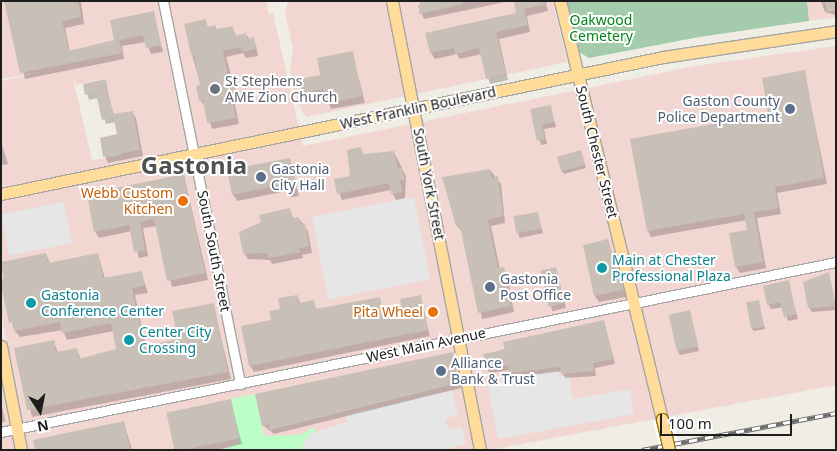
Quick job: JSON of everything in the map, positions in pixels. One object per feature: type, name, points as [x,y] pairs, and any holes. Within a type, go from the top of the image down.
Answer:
[{"type":"main road","name":"South York Street","points":[[392,1],[480,450]]},
{"type":"main road","name":"South Chester Street","points":[[560,1],[670,450]]},
{"type":"main road","name":"West Franklin Boulevard","points":[[1,194],[577,75],[727,46],[836,31]]},
{"type":"main road","points":[[1,346],[21,450]]},
{"type":"street","name":"South South Street","points":[[163,1],[240,384]]},
{"type":"street","name":"West Main Avenue","points":[[1,432],[836,262]]},
{"type":"shaded area","points":[[1,1],[266,1],[269,14],[273,13],[303,146],[695,66],[836,46],[836,385],[490,450],[1,450],[1,346],[27,340],[7,344],[1,314],[1,81],[48,71],[1,79]],"holes":[[[72,74],[76,85],[106,78],[121,155],[79,163],[92,160]]]},
{"type":"shaded area","points":[[288,1],[553,1],[567,62],[306,117],[297,102],[290,71],[293,49],[285,12]]},
{"type":"shaded area","points":[[807,1],[836,1],[836,17],[809,21]]},
{"type":"shaded area","points":[[414,197],[430,279],[328,299],[312,217]]},
{"type":"shaded area","points":[[64,202],[72,243],[9,255],[1,214]]},
{"type":"shaded area","points":[[557,370],[560,377],[569,375],[573,399],[630,389],[634,414],[498,439],[487,381]]},
{"type":"shaded area","points":[[452,390],[458,415],[448,418],[445,423],[450,429],[462,428],[465,444],[442,450],[301,450],[309,434],[347,422],[346,415]]},
{"type":"green space","name":"Oakwood Cemetery","points":[[566,1],[807,1],[809,21],[699,37],[589,58],[579,52]]},
{"type":"green space","points":[[255,394],[264,436],[300,435],[314,427],[315,432],[309,434],[301,450],[221,450],[240,443],[231,399]]},
{"type":"pier","points":[[672,417],[680,450],[660,450],[653,421]]},
{"type":"building","points":[[4,1],[78,1],[81,17],[62,21],[69,51],[114,40],[110,20],[154,11],[161,45],[146,48],[143,35],[119,40],[122,53],[20,73]]},
{"type":"building","points":[[420,1],[462,1],[462,4],[419,14]]},
{"type":"building","points":[[514,1],[547,1],[547,4],[524,9],[528,25],[496,32],[506,74],[486,79],[479,48],[455,54],[454,48],[430,53],[425,33],[516,13]]},
{"type":"building","points":[[825,1],[836,1],[836,10],[827,12]]},
{"type":"building","points":[[206,19],[207,27],[215,25],[217,29],[233,26],[235,36],[246,33],[247,39],[254,37],[256,49],[242,52],[241,47],[223,51],[229,80],[233,79],[235,93],[231,94],[236,118],[207,123],[203,100],[199,101],[196,86],[200,85],[194,55],[191,55],[184,24]]},
{"type":"building","points":[[353,51],[362,96],[326,104],[323,89],[302,93],[299,79],[320,75],[317,58]]},
{"type":"building","points":[[805,70],[824,178],[775,187],[778,208],[754,212],[763,262],[735,267],[729,233],[747,230],[744,214],[647,231],[630,139],[768,114],[762,78]]},
{"type":"building","points":[[106,79],[113,117],[102,120],[96,93],[85,95],[83,84]]},
{"type":"building","points":[[551,105],[554,122],[542,124],[545,139],[537,141],[530,109]]},
{"type":"building","points":[[133,111],[140,150],[103,157],[100,138],[117,134],[113,114]]},
{"type":"building","points":[[360,147],[364,154],[394,151],[398,169],[402,168],[405,180],[400,181],[402,192],[391,194],[389,183],[337,194],[334,179],[350,176],[347,150]]},
{"type":"building","points":[[581,150],[585,164],[561,171],[557,157]]},
{"type":"building","name":"Gastonia City Hall","points":[[290,158],[297,189],[286,191],[284,184],[232,195],[227,170]]},
{"type":"building","points":[[490,169],[492,178],[498,176],[503,216],[488,220],[498,268],[504,267],[511,306],[478,313],[460,226],[456,226],[442,177]]},
{"type":"building","points":[[184,174],[205,273],[167,281],[154,219],[140,222],[145,250],[134,252],[129,225],[94,232],[87,194]]},
{"type":"building","points":[[290,208],[293,218],[299,217],[300,224],[305,223],[309,246],[299,248],[300,252],[268,258],[267,253],[243,254],[239,232],[261,222],[259,215]]},
{"type":"building","points":[[538,212],[541,229],[516,233],[513,216]]},
{"type":"building","name":"Main at Chester Professional Plaza","points":[[608,239],[623,290],[594,296],[583,245]]},
{"type":"building","points":[[46,253],[48,263],[98,253],[103,278],[142,271],[145,285],[132,288],[144,346],[178,339],[172,311],[214,303],[228,372],[27,410],[14,348],[54,340],[56,352],[77,348],[79,359],[116,349],[111,323],[62,333],[60,322],[14,331],[13,322],[9,323],[1,285],[4,279],[1,262]]},
{"type":"building","points":[[556,267],[564,303],[549,307],[540,271]]},
{"type":"building","points":[[829,272],[836,306],[808,308],[803,282]]},
{"type":"building","points":[[789,280],[796,314],[784,317],[780,302],[767,305],[763,286]]},
{"type":"building","points":[[298,295],[299,303],[314,300],[316,309],[380,297],[384,319],[403,316],[400,299],[421,295],[428,330],[249,366],[241,326],[271,320],[269,311],[280,309],[278,298]]},
{"type":"building","points":[[759,300],[764,327],[751,329],[746,302]]},
{"type":"building","points":[[690,310],[698,346],[677,351],[669,315]]},
{"type":"building","points":[[604,320],[613,359],[593,363],[594,371],[561,374],[560,367],[509,373],[508,365],[486,369],[483,354],[505,350],[503,342]]},
{"type":"building","points":[[453,352],[459,383],[270,430],[269,424],[262,426],[255,394]]},
{"type":"building","points":[[231,399],[239,438],[183,450],[174,450],[166,413]]},
{"type":"building","points":[[124,421],[130,450],[35,450],[33,440]]},
{"type":"railway","points":[[642,450],[836,413]]},
{"type":"place","name":"St Stephens AME Zion Church","points":[[215,89]]},
{"type":"place","name":"Gaston County Police Department","points":[[790,109]]},
{"type":"place","name":"Gastonia City Hall","points":[[261,177]]},
{"type":"place","name":"Webb Custom Kitchen","points":[[183,201]]},
{"type":"place","name":"Main at Chester Professional Plaza","points":[[602,268]]},
{"type":"place","name":"Gastonia Post Office","points":[[490,287]]},
{"type":"place","name":"Gastonia Conference Center","points":[[31,303]]},
{"type":"place","name":"Pita Wheel","points":[[433,312]]},
{"type":"place","name":"Center City Crossing","points":[[129,340]]},
{"type":"place","name":"Alliance Bank & Trust","points":[[441,371]]},
{"type":"district","name":"Gastonia","points":[[194,165]]}]
